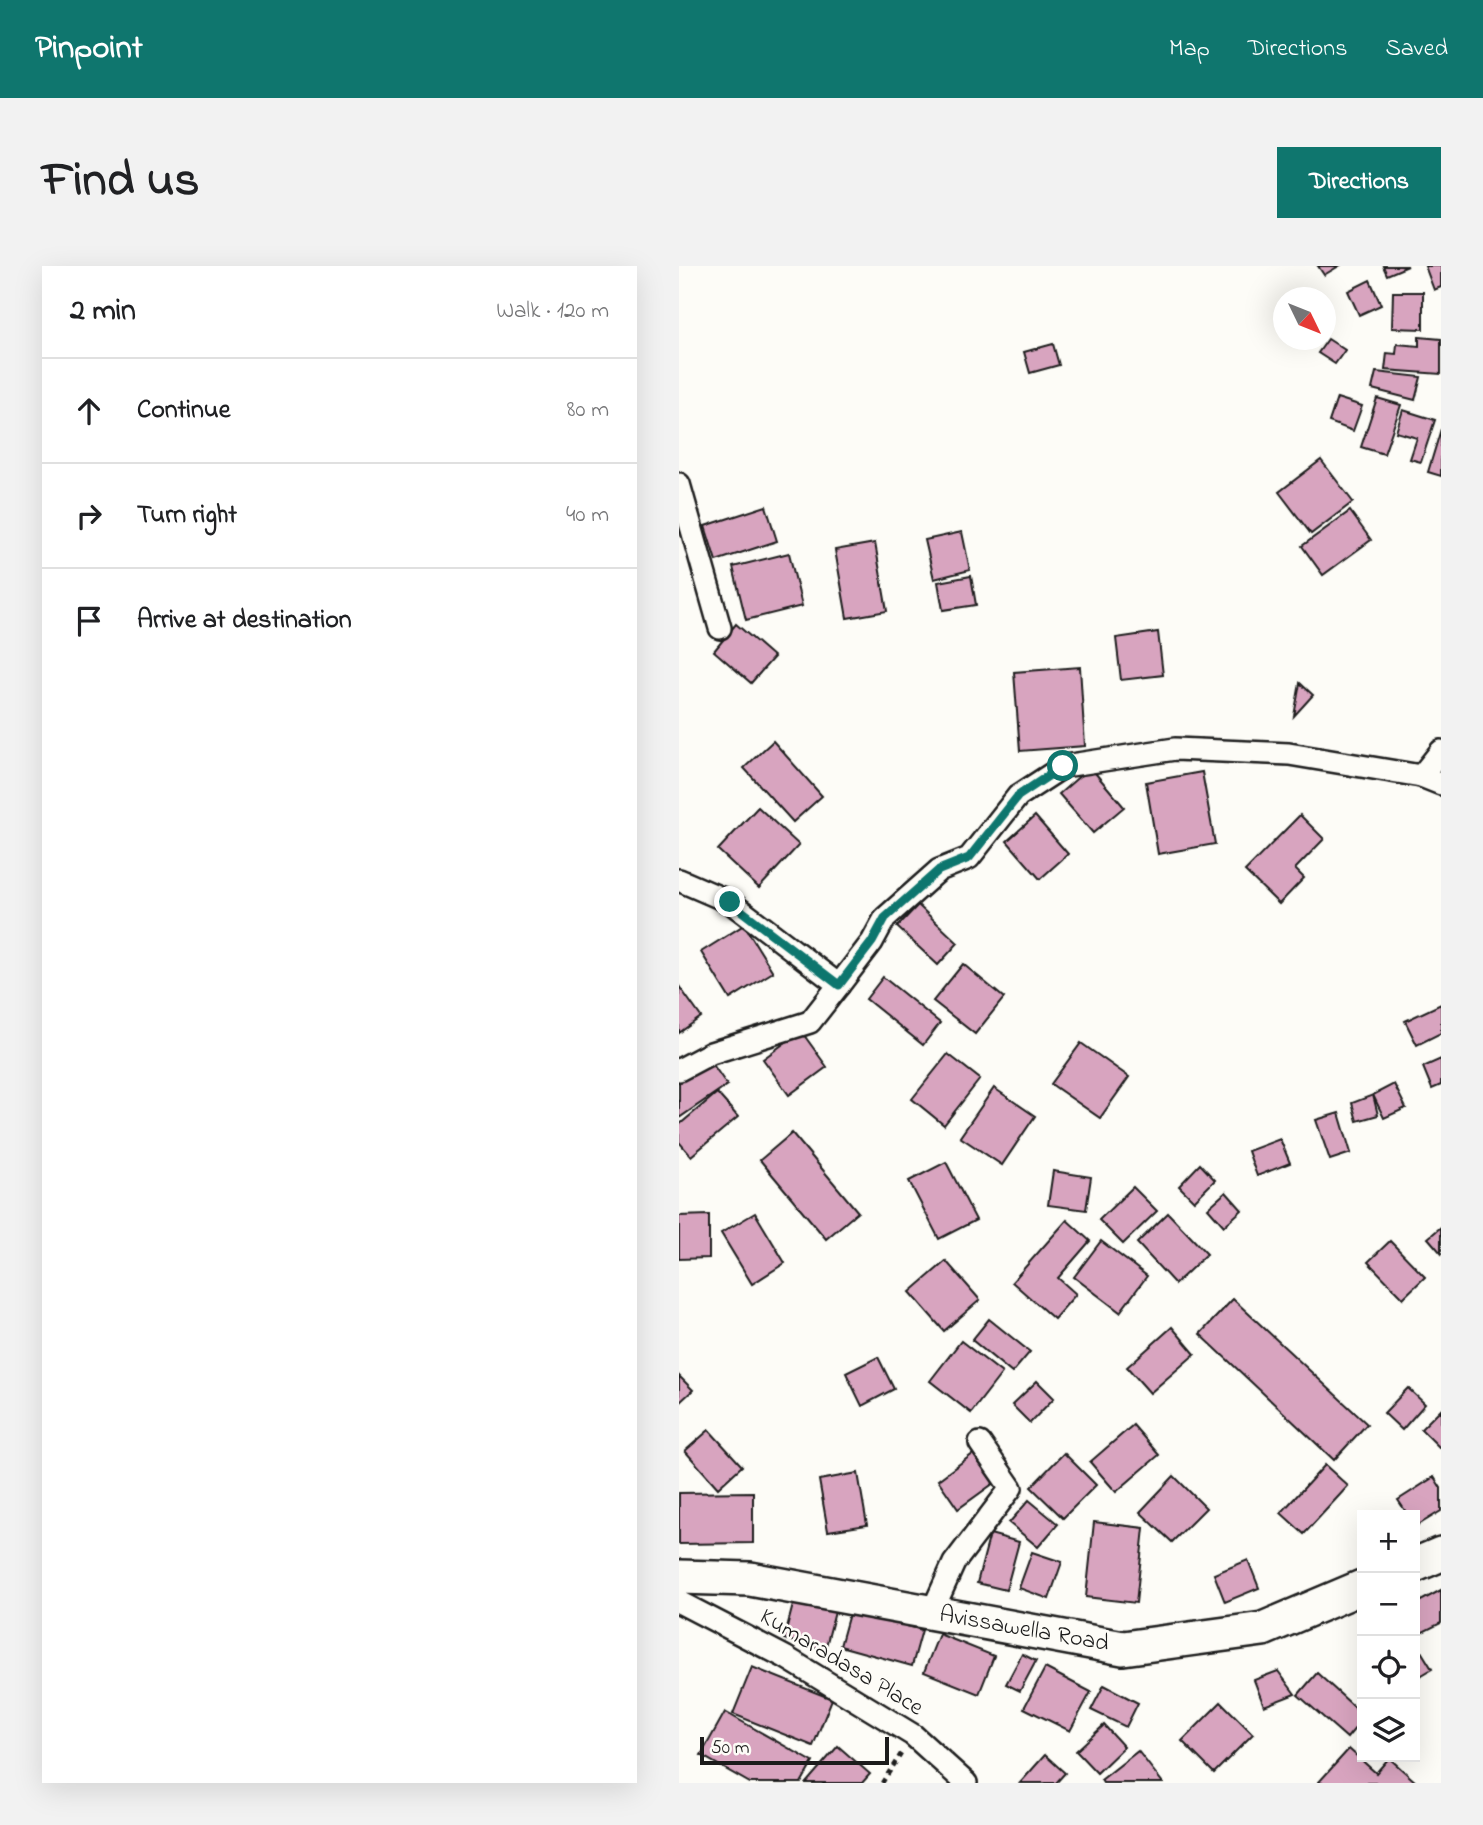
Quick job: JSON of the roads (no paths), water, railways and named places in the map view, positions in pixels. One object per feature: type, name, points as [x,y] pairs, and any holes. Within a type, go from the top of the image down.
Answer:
[{"type":"main road","points":[[1420,1563],[1441,1554]]},
{"type":"main road","name":"Avissawella Road","points":[[679,1577],[750,1579],[1122,1648],[1263,1629],[1357,1589]]},
{"type":"street","points":[[679,484],[720,628]]},
{"type":"street","points":[[679,1070],[711,1053],[810,1022],[872,942],[885,918],[939,870],[969,858],[1018,796],[1063,766],[1175,749],[1289,754],[1431,780],[1441,751]]},
{"type":"street","points":[[679,880],[730,902],[839,985]]},
{"type":"street","points":[[931,1614],[954,1563],[1011,1488],[980,1443]]},
{"type":"street","name":"Kumaradasa Place","points":[[679,1602],[785,1657],[913,1735],[966,1783]]}]
